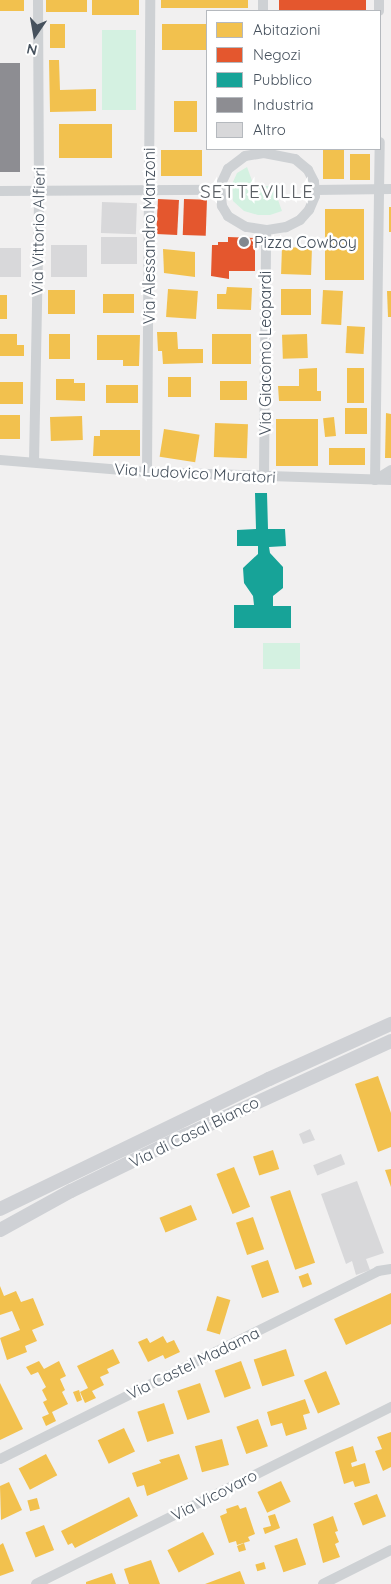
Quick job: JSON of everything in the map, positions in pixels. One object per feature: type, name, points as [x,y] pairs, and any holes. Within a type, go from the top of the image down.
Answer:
[{"type":"main road","name":"Via di Casal Bianco","points":[[0,1210],[269,1079],[391,1024]]},
{"type":"main road","name":"Via di Casal Bianco","points":[[0,1230],[70,1192],[186,1135],[391,1041]]},
{"type":"street","name":"Via Vittorio Alfieri","points":[[34,462],[39,192],[38,0]]},
{"type":"street","name":"Via Alessandro Manzoni","points":[[147,472],[150,0]]},
{"type":"street","points":[[375,480],[380,150]]},
{"type":"street","points":[[264,151],[283,155],[299,162],[311,175],[315,190],[311,206],[300,220],[286,227],[266,230],[246,227],[233,220],[222,206],[220,190],[225,173],[236,161],[250,154],[264,151]]},
{"type":"street","points":[[315,190],[391,189]]},
{"type":"street","points":[[0,192],[220,190]]},
{"type":"street","name":"Via Giacomo Leopardi","points":[[264,476],[266,230]]},
{"type":"street","name":"Via Ludovico Muratori","points":[[0,460],[147,472],[391,480]]},
{"type":"street","points":[[375,480],[391,470]]},
{"type":"street","name":"Via Castel Madama","points":[[0,1459],[389,1269]]},
{"type":"street","name":"Via Vicovaro","points":[[36,1584],[391,1407]]},
{"type":"street","points":[[322,1584],[391,1550]]},
{"type":"green space","points":[[102,30],[136,30],[136,110],[102,110]]},
{"type":"green space","points":[[247,167],[254,186],[273,186],[282,211],[270,215],[258,215],[244,211],[233,201],[232,184],[237,173]]},
{"type":"green space","points":[[263,643],[300,643],[300,669],[263,669]]},
{"type":"building: Abitazioni","points":[[0,0],[24,0],[24,11],[0,11]]},
{"type":"building: Abitazioni","points":[[46,0],[87,0],[87,12],[46,12]]},
{"type":"building: Abitazioni","points":[[92,0],[139,0],[139,15],[92,15]]},
{"type":"building: Abitazioni","points":[[161,0],[248,0],[248,8],[161,8]]},
{"type":"building: Abitazioni","points":[[50,24],[65,24],[65,48],[50,48]]},
{"type":"building: Abitazioni","points":[[162,24],[206,24],[206,50],[162,50]]},
{"type":"building: Abitazioni","points":[[49,60],[59,60],[60,90],[96,89],[96,111],[50,112]]},
{"type":"building: Abitazioni","points":[[174,101],[197,101],[197,132],[174,132]]},
{"type":"building: Abitazioni","points":[[59,124],[112,124],[112,158],[59,158]]},
{"type":"building: Abitazioni","points":[[161,150],[202,150],[202,176],[161,176]]},
{"type":"building: Abitazioni","points":[[323,150],[344,150],[344,179],[323,179]]},
{"type":"building: Abitazioni","points":[[350,154],[370,154],[370,180],[350,180]]},
{"type":"building: Abitazioni","points":[[389,207],[391,207],[391,232],[389,232]]},
{"type":"building: Abitazioni","points":[[325,209],[364,209],[364,280],[325,280]]},
{"type":"building: Abitazioni","points":[[282,247],[312,248],[311,275],[281,274]]},
{"type":"building: Abitazioni","points":[[163,249],[195,252],[195,277],[164,273]]},
{"type":"building: Abitazioni","points":[[227,287],[252,288],[251,310],[217,309],[217,294],[226,294]]},
{"type":"building: Abitazioni","points":[[168,289],[198,291],[196,319],[166,317]]},
{"type":"building: Abitazioni","points":[[281,289],[311,289],[311,315],[281,315]]},
{"type":"building: Abitazioni","points":[[48,290],[75,290],[75,314],[48,314]]},
{"type":"building: Abitazioni","points":[[323,290],[343,291],[341,325],[321,324]]},
{"type":"building: Abitazioni","points":[[387,291],[391,291],[391,317],[388,317]]},
{"type":"building: Abitazioni","points":[[103,294],[134,294],[134,313],[103,313]]},
{"type":"building: Abitazioni","points":[[0,295],[7,295],[7,319],[0,319]]},
{"type":"building: Abitazioni","points":[[347,326],[365,327],[364,354],[346,353]]},
{"type":"building: Abitazioni","points":[[157,332],[177,332],[178,349],[203,349],[203,363],[163,364],[162,351],[158,351]]},
{"type":"building: Abitazioni","points":[[0,334],[17,334],[17,345],[24,345],[24,356],[0,356]]},
{"type":"building: Abitazioni","points":[[49,334],[70,334],[70,359],[49,359]]},
{"type":"building: Abitazioni","points":[[212,334],[251,334],[251,364],[212,364]]},
{"type":"building: Abitazioni","points":[[307,334],[308,358],[283,359],[282,335]]},
{"type":"building: Abitazioni","points":[[97,335],[140,335],[139,366],[123,366],[123,360],[97,360]]},
{"type":"building: Abitazioni","points":[[317,368],[317,391],[321,391],[321,401],[279,401],[278,386],[299,386],[299,369]]},
{"type":"building: Abitazioni","points":[[347,368],[364,368],[364,403],[347,403]]},
{"type":"building: Abitazioni","points":[[168,377],[191,377],[191,397],[168,397]]},
{"type":"building: Abitazioni","points":[[56,379],[74,379],[74,383],[85,383],[85,401],[56,400]]},
{"type":"building: Abitazioni","points":[[220,381],[247,381],[247,400],[220,400]]},
{"type":"building: Abitazioni","points":[[0,382],[23,382],[23,404],[0,404]]},
{"type":"building: Abitazioni","points":[[106,385],[138,385],[138,403],[106,403]]},
{"type":"building: Abitazioni","points":[[345,408],[367,408],[367,434],[345,434]]},
{"type":"building: Abitazioni","points":[[386,413],[391,414],[391,458],[385,458]]},
{"type":"building: Abitazioni","points":[[0,415],[20,415],[20,439],[0,439]]},
{"type":"building: Abitazioni","points":[[82,416],[83,440],[51,441],[50,417]]},
{"type":"building: Abitazioni","points":[[334,417],[336,436],[325,437],[323,418]]},
{"type":"building: Abitazioni","points":[[276,419],[318,419],[318,466],[276,466]]},
{"type":"building: Abitazioni","points":[[215,423],[248,424],[247,458],[214,457]]},
{"type":"building: Abitazioni","points":[[164,429],[200,435],[195,462],[160,457]]},
{"type":"building: Abitazioni","points":[[100,430],[140,430],[140,456],[93,456],[94,436],[100,436]]},
{"type":"building: Abitazioni","points":[[329,448],[365,448],[365,465],[329,465]]},
{"type":"building: Abitazioni","points":[[378,1076],[391,1113],[391,1147],[378,1152],[355,1084]]},
{"type":"building: Abitazioni","points":[[273,1150],[279,1169],[259,1176],[253,1156]]},
{"type":"building: Abitazioni","points":[[234,1167],[250,1207],[232,1214],[216,1174]]},
{"type":"building: Abitazioni","points":[[391,1169],[391,1187],[385,1170]]},
{"type":"building: Abitazioni","points":[[290,1190],[315,1263],[295,1270],[270,1197]]},
{"type":"building: Abitazioni","points":[[191,1205],[197,1220],[165,1233],[159,1218]]},
{"type":"building: Abitazioni","points":[[253,1217],[264,1249],[247,1255],[236,1223]]},
{"type":"building: Abitazioni","points":[[268,1260],[279,1292],[262,1298],[251,1266]]},
{"type":"building: Abitazioni","points":[[308,1273],[312,1284],[303,1288],[299,1276]]},
{"type":"building: Abitazioni","points":[[0,1286],[4,1296],[16,1291],[21,1302],[33,1298],[44,1325],[32,1330],[37,1341],[25,1346],[27,1352],[7,1360],[0,1338],[20,1330],[12,1311],[0,1315]]},
{"type":"building: Abitazioni","points":[[391,1293],[391,1324],[346,1345],[334,1319]]},
{"type":"building: Abitazioni","points":[[217,1296],[230,1300],[220,1335],[206,1330]]},
{"type":"building: Abitazioni","points":[[163,1336],[167,1343],[174,1340],[180,1352],[165,1359],[163,1355],[148,1362],[138,1342],[147,1338],[150,1343]]},
{"type":"building: Abitazioni","points":[[113,1349],[120,1363],[107,1369],[109,1373],[100,1377],[104,1385],[92,1391],[96,1398],[85,1403],[80,1392],[88,1388],[77,1366]]},
{"type":"building: Abitazioni","points":[[286,1349],[295,1376],[262,1386],[254,1360]]},
{"type":"building: Abitazioni","points":[[39,1361],[44,1369],[59,1361],[66,1376],[60,1379],[65,1390],[62,1392],[68,1404],[52,1412],[56,1421],[46,1426],[42,1417],[49,1414],[43,1402],[47,1400],[42,1390],[46,1387],[38,1372],[31,1375],[26,1367]]},
{"type":"building: Abitazioni","points":[[241,1361],[251,1388],[225,1398],[215,1371]]},
{"type":"building: Abitazioni","points":[[326,1371],[340,1404],[318,1414],[304,1380]]},
{"type":"building: Abitazioni","points":[[0,1383],[23,1429],[0,1440]]},
{"type":"building: Abitazioni","points":[[200,1383],[210,1412],[187,1420],[177,1391]]},
{"type":"building: Abitazioni","points":[[79,1390],[82,1400],[77,1402],[73,1392]]},
{"type":"building: Abitazioni","points":[[305,1399],[310,1413],[303,1415],[307,1429],[286,1436],[282,1423],[271,1426],[267,1412]]},
{"type":"building: Abitazioni","points":[[164,1403],[174,1433],[147,1442],[137,1412]]},
{"type":"building: Abitazioni","points":[[258,1419],[268,1446],[246,1454],[236,1427]]},
{"type":"building: Abitazioni","points":[[124,1428],[135,1452],[109,1464],[98,1440]]},
{"type":"building: Abitazioni","points":[[391,1432],[391,1467],[383,1471],[375,1451],[382,1449],[377,1437]]},
{"type":"building: Abitazioni","points":[[222,1439],[229,1465],[202,1472],[195,1446]]},
{"type":"building: Abitazioni","points":[[353,1446],[357,1461],[351,1463],[352,1467],[365,1463],[370,1483],[355,1487],[353,1481],[344,1484],[335,1452]]},
{"type":"building: Abitazioni","points":[[46,1454],[57,1475],[30,1490],[19,1469]]},
{"type":"building: Abitazioni","points":[[179,1454],[188,1479],[147,1496],[144,1485],[137,1487],[132,1473],[161,1463],[159,1460]]},
{"type":"building: Abitazioni","points":[[281,1481],[291,1502],[267,1513],[257,1492]]},
{"type":"building: Abitazioni","points":[[9,1482],[22,1510],[1,1520],[0,1486]]},
{"type":"building: Abitazioni","points":[[377,1494],[386,1516],[363,1526],[354,1503]]},
{"type":"building: Abitazioni","points":[[129,1497],[138,1516],[75,1548],[72,1543],[68,1545],[61,1531]]},
{"type":"building: Abitazioni","points":[[37,1498],[40,1509],[30,1511],[27,1501]]},
{"type":"building: Abitazioni","points":[[238,1505],[240,1509],[246,1507],[255,1534],[248,1537],[250,1541],[237,1545],[236,1541],[229,1543],[220,1516],[227,1513],[226,1509]]},
{"type":"building: Abitazioni","points":[[275,1514],[280,1528],[265,1534],[263,1528],[271,1526],[268,1516]]},
{"type":"building: Abitazioni","points":[[333,1516],[338,1531],[335,1532],[339,1542],[335,1544],[340,1557],[323,1563],[313,1524]]},
{"type":"building: Abitazioni","points":[[44,1525],[54,1550],[36,1558],[25,1532]]},
{"type":"building: Abitazioni","points":[[203,1532],[214,1554],[179,1572],[167,1550]]},
{"type":"building: Abitazioni","points":[[297,1538],[306,1564],[283,1572],[274,1546]]},
{"type":"building: Abitazioni","points":[[3,1543],[14,1571],[0,1576],[0,1545]]},
{"type":"building: Abitazioni","points":[[244,1543],[246,1550],[239,1552],[237,1546]]},
{"type":"building: Abitazioni","points":[[151,1560],[160,1584],[129,1584],[124,1569]]},
{"type":"building: Abitazioni","points":[[264,1562],[266,1569],[257,1571],[255,1564]]},
{"type":"building: Abitazioni","points":[[240,1571],[245,1584],[205,1584]]},
{"type":"building: Abitazioni","points":[[112,1573],[116,1584],[86,1584],[86,1582]]},
{"type":"building: Negozi","points":[[279,0],[366,0],[366,10],[279,10]]},
{"type":"building: Negozi","points":[[158,199],[179,200],[177,235],[156,234]]},
{"type":"building: Negozi","points":[[184,199],[207,200],[206,236],[183,235]]},
{"type":"building: Negozi","points":[[228,237],[255,238],[255,271],[229,271],[229,279],[211,276],[212,245],[218,245],[218,242],[228,242]]},
{"type":"building: Pubblico","points":[[255,493],[267,493],[268,529],[285,529],[286,546],[269,547],[270,553],[283,567],[283,588],[273,596],[273,606],[291,606],[291,628],[234,628],[234,605],[254,605],[253,596],[244,583],[243,568],[258,554],[258,546],[237,546],[237,530],[256,529]]},
{"type":"building: Industria","points":[[0,63],[20,63],[20,172],[0,172]]},
{"type":"building: Altro","points":[[102,202],[137,203],[136,234],[101,233]]},
{"type":"building: Altro","points":[[101,237],[137,237],[137,264],[101,264]]},
{"type":"building: Altro","points":[[51,245],[87,245],[87,277],[51,277]]},
{"type":"building: Altro","points":[[0,248],[21,248],[21,277],[0,277]]},
{"type":"building: Altro","points":[[310,1129],[315,1140],[303,1144],[299,1134]]},
{"type":"building: Altro","points":[[341,1154],[345,1164],[317,1175],[313,1165]]},
{"type":"building: Altro","points":[[357,1181],[384,1253],[366,1259],[370,1270],[356,1275],[352,1261],[346,1264],[321,1194]]},
{"type":"place","name":"Pizza Cowboy","points":[[244,242]]},
{"type":"district","name":"SETTEVILLE","points":[[257,192]]}]
